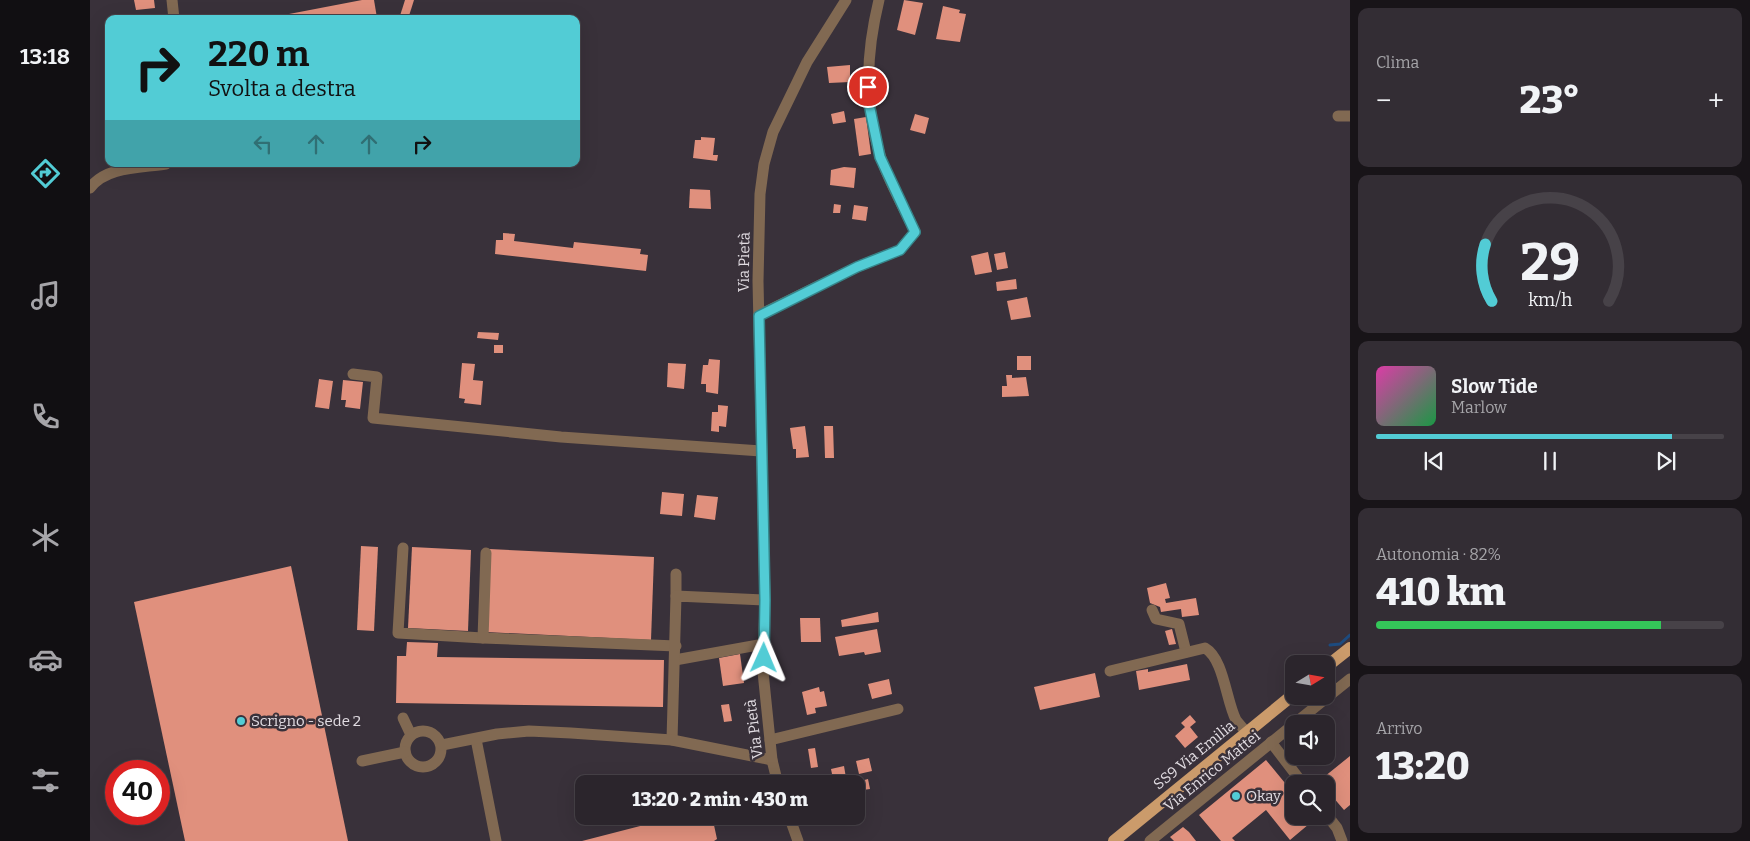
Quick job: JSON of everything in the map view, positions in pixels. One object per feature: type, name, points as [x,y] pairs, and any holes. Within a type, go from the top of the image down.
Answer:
[{"type":"main road","points":[[1335,660],[1350,648]]},
{"type":"main road","name":"SS9 Via Emilia","points":[[1114,841],[1285,701]]},
{"type":"street","points":[[172,0],[174,15]]},
{"type":"street","name":"Via Pietà","points":[[776,775],[772,760],[763,672],[765,600],[759,316],[760,194],[764,164],[773,132],[802,70],[846,0]]},
{"type":"street","points":[[759,316],[857,267],[900,250],[915,232],[880,157],[869,104],[867,70],[879,0]]},
{"type":"street","points":[[1338,116],[1350,116]]},
{"type":"street","points":[[90,188],[101,177],[114,172],[146,167]]},
{"type":"street","points":[[353,374],[377,377],[373,418],[561,437],[762,451]]},
{"type":"street","points":[[403,548],[398,633],[676,646]]},
{"type":"street","points":[[484,638],[486,553]]},
{"type":"street","points":[[672,740],[676,646],[676,574]]},
{"type":"street","points":[[676,596],[765,600]]},
{"type":"street","points":[[1152,610],[1156,619],[1179,624],[1186,652]]},
{"type":"street","points":[[675,660],[764,644]]},
{"type":"street","points":[[1110,671],[1205,648],[1211,651],[1236,720],[1246,732]]},
{"type":"street","name":"Via Enrico Mattei","points":[[1305,715],[1350,679]]},
{"type":"street","points":[[770,740],[898,708]]},
{"type":"street","points":[[403,718],[411,735]]},
{"type":"street","points":[[421,731],[432,732],[442,745],[442,751],[437,762],[427,767],[421,768],[410,762],[405,752],[405,746],[411,735],[421,731]]},
{"type":"street","name":"Via Enrico Mattei","points":[[1150,841],[1285,731]]},
{"type":"street","points":[[442,745],[529,732],[672,740],[772,760]]},
{"type":"street","points":[[476,739],[496,841]]},
{"type":"street","points":[[1271,742],[1296,775]]},
{"type":"street","points":[[362,761],[405,752]]},
{"type":"street","points":[[792,825],[798,841]]},
{"type":"street","points":[[1335,825],[1342,841]]},
{"type":"building","points":[[134,0],[154,0],[155,8],[136,10]]},
{"type":"building","points":[[362,0],[374,0],[376,15],[284,15]]},
{"type":"building","points":[[405,0],[414,0],[409,15],[400,15]]},
{"type":"building","points":[[904,0],[923,3],[915,35],[897,30]]},
{"type":"building","points":[[943,6],[960,10],[959,13],[966,14],[960,42],[936,39]]},
{"type":"building","points":[[850,65],[850,82],[829,83],[827,67]]},
{"type":"building","points":[[844,111],[846,122],[833,124],[831,114]]},
{"type":"building","points":[[915,114],[929,118],[925,134],[910,130]]},
{"type":"building","points":[[866,117],[871,154],[859,156],[854,119]]},
{"type":"building","points":[[701,137],[715,138],[713,155],[718,155],[717,161],[693,158],[695,140],[701,140]]},
{"type":"building","points":[[844,167],[856,168],[854,188],[830,185],[831,170]]},
{"type":"building","points":[[690,189],[710,190],[711,209],[689,208]]},
{"type":"building","points":[[834,204],[841,205],[840,213],[833,213]]},
{"type":"building","points":[[854,205],[868,207],[866,221],[852,219]]},
{"type":"building","points":[[503,233],[515,234],[514,241],[573,248],[574,242],[641,249],[640,254],[648,255],[646,271],[495,254],[496,240],[503,240]]},
{"type":"building","points":[[988,252],[992,272],[975,275],[971,256]]},
{"type":"building","points":[[1005,252],[1008,268],[997,270],[994,254]]},
{"type":"building","points":[[1016,279],[1017,289],[997,291],[996,282]]},
{"type":"building","points":[[1027,297],[1031,317],[1011,320],[1007,301]]},
{"type":"building","points":[[478,332],[499,333],[498,340],[477,338]]},
{"type":"building","points":[[494,345],[503,345],[503,353],[494,353]]},
{"type":"building","points":[[1017,356],[1031,356],[1031,370],[1017,370]]},
{"type":"building","points":[[709,359],[720,360],[718,394],[706,392],[706,384],[701,384],[703,365],[708,365]]},
{"type":"building","points":[[462,363],[475,364],[473,380],[483,381],[481,405],[464,403],[465,399],[459,398]]},
{"type":"building","points":[[668,363],[686,364],[684,389],[667,387]]},
{"type":"building","points":[[1006,375],[1012,375],[1012,378],[1026,377],[1029,396],[1002,397],[1002,386],[1007,386]]},
{"type":"building","points":[[319,379],[333,381],[329,409],[315,407]]},
{"type":"building","points":[[343,380],[363,382],[360,409],[345,407],[346,400],[341,400]]},
{"type":"building","points":[[718,405],[728,406],[726,427],[719,426],[719,432],[711,431],[712,412],[718,412]]},
{"type":"building","points":[[805,426],[809,457],[796,458],[796,449],[793,449],[790,428]]},
{"type":"building","points":[[824,426],[833,426],[834,458],[825,458]]},
{"type":"building","points":[[662,492],[684,494],[682,516],[660,514]]},
{"type":"building","points":[[697,495],[718,497],[715,520],[694,517]]},
{"type":"building","points":[[361,546],[378,547],[374,631],[357,630]]},
{"type":"building","points":[[412,547],[471,550],[468,631],[408,628]]},
{"type":"building","points":[[489,549],[654,557],[651,640],[486,632]]},
{"type":"building","name":"Scrigno - sede 2","points":[[291,566],[348,841],[185,841],[170,771],[170,760],[168,760],[134,602]]},
{"type":"building","points":[[1166,583],[1170,598],[1165,599],[1166,603],[1196,598],[1199,615],[1182,617],[1181,609],[1161,612],[1160,607],[1150,603],[1147,588]]},
{"type":"building","points":[[878,612],[879,622],[842,627],[841,620]]},
{"type":"building","points":[[800,618],[820,618],[821,642],[801,642]]},
{"type":"building","points":[[877,629],[881,652],[865,655],[864,652],[839,656],[835,637]]},
{"type":"building","points":[[1172,629],[1176,644],[1169,645],[1165,631]]},
{"type":"building","points":[[407,642],[438,643],[437,657],[664,660],[663,707],[396,703],[397,656],[406,656]]},
{"type":"building","points":[[740,654],[744,683],[723,686],[719,658]]},
{"type":"building","points":[[1187,664],[1190,680],[1139,690],[1136,671],[1148,669],[1148,672]]},
{"type":"building","points":[[1095,673],[1100,697],[1040,710],[1034,687]]},
{"type":"building","points":[[889,679],[892,694],[872,699],[868,684]]},
{"type":"building","points":[[819,687],[820,692],[824,691],[827,706],[815,708],[816,713],[807,715],[802,692]]},
{"type":"building","points":[[729,704],[732,721],[724,722],[721,705]]},
{"type":"building","points":[[1190,715],[1196,722],[1190,727],[1198,737],[1185,748],[1175,736],[1185,727],[1181,723]]},
{"type":"building","points":[[815,748],[818,767],[811,768],[808,749]]},
{"type":"building","points":[[1350,756],[1350,805],[1344,810],[1335,800],[1335,775],[1326,775]]},
{"type":"building","points":[[869,758],[872,771],[859,774],[856,761]]},
{"type":"building","points":[[1266,760],[1285,783],[1285,825],[1308,825],[1290,840],[1266,810],[1232,838],[1235,841],[1221,841],[1199,815]]},
{"type":"building","points":[[844,766],[846,775],[832,775],[831,769]]},
{"type":"building","points":[[868,779],[870,789],[865,790],[865,780]]},
{"type":"building","points":[[644,825],[714,825],[717,839],[714,841],[582,841]]},
{"type":"building","points":[[1183,827],[1196,841],[1174,841],[1170,837]]},
{"type":"waterway","points":[[1330,645],[1340,644],[1350,635]]},
{"type":"place","name":"Scrigno - sede 2","points":[[241,721]]},
{"type":"place","name":"Okay","points":[[1236,796]]},
{"type":"route","points":[[764,658],[765,600],[759,316],[857,267],[900,250],[915,232],[880,157],[869,104],[868,87]]}]
